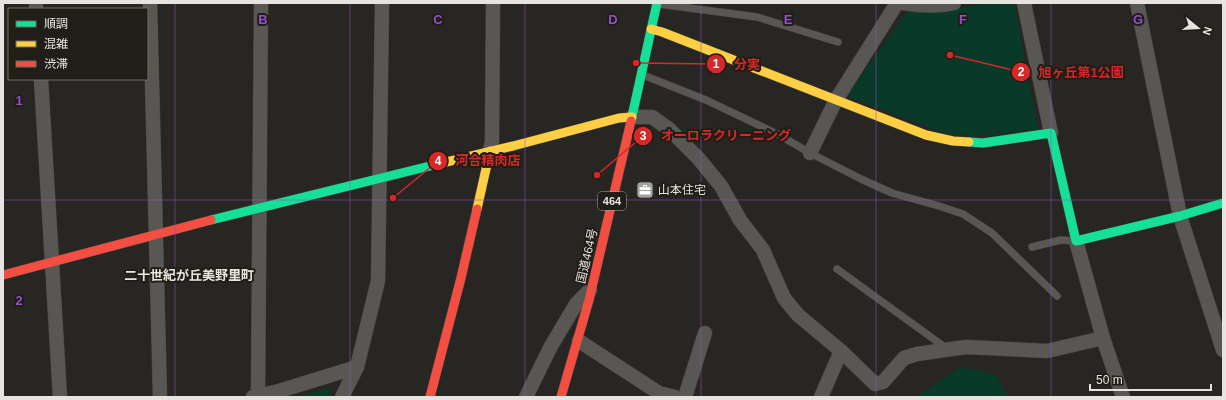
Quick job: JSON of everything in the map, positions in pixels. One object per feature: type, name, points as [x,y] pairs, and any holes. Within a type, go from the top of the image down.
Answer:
[{"type":"main road","name":"国道464号","points":[[561,397],[579,341],[592,288],[657,3]]},
{"type":"main road","points":[[651,29],[926,135],[953,141],[983,142],[1051,134],[1076,241],[1180,216],[1223,203]]},
{"type":"main road","points":[[3,275],[260,207],[380,179],[619,118],[632,117]]},
{"type":"main road","points":[[430,397],[461,278],[490,151]]},
{"type":"street","points":[[150,3],[160,397]]},
{"type":"street","points":[[261,3],[260,207],[258,218],[256,396],[279,391],[357,366]]},
{"type":"street","points":[[342,397],[357,366],[378,281],[382,3]]},
{"type":"street","points":[[490,151],[492,141],[493,3]]},
{"type":"street","points":[[810,153],[836,100],[897,3]]},
{"type":"street","points":[[904,3],[920,6],[941,6],[954,3]]},
{"type":"street","points":[[1024,3],[1051,134]]},
{"type":"street","points":[[1137,3],[1180,216],[1223,350]]},
{"type":"street","points":[[41,80],[60,397]]},
{"type":"street","points":[[632,117],[652,117],[669,129],[700,159],[721,186],[740,220],[763,250],[784,298],[798,316],[841,351],[875,384],[883,382],[904,358],[917,354],[966,347],[1047,352],[1103,338]]},
{"type":"street","points":[[1076,241],[1103,338],[1123,397]]},
{"type":"street","points":[[526,397],[550,348],[576,304],[592,288]]},
{"type":"street","points":[[685,397],[705,333]]},
{"type":"street","points":[[579,341],[659,393],[675,397]]},
{"type":"street","points":[[821,397],[841,351]]},
{"type":"lane","points":[[657,3],[757,17],[838,42]]},
{"type":"lane","points":[[641,74],[652,77],[706,100],[892,193],[963,214],[992,233],[1057,296]]},
{"type":"lane","points":[[1032,247],[1061,240],[1076,241]]},
{"type":"lane","points":[[837,269],[948,350]]},
{"type":"green space","points":[[987,3],[1014,3],[1038,129],[983,136],[946,134],[847,96],[907,12],[936,13]]},
{"type":"green space","points":[[961,367],[995,374],[1009,397],[915,397]]},
{"type":"green space","points":[[329,387],[332,397],[297,397]]},
{"type":"traffic: fast","points":[[631,121],[657,3]]},
{"type":"traffic: fast","points":[[969,142],[983,143],[1051,133],[1076,241],[1180,216],[1223,203]]},
{"type":"traffic: fast","points":[[211,220],[434,165]]},
{"type":"traffic: slow","points":[[651,29],[926,135],[953,141],[969,142]]},
{"type":"traffic: slow","points":[[434,165],[619,118],[632,117]]},
{"type":"traffic: slow","points":[[477,209],[490,151]]},
{"type":"traffic: jam","points":[[561,397],[589,300],[631,121]]},
{"type":"traffic: jam","points":[[430,397],[461,278],[477,209]]},
{"type":"traffic: jam","points":[[3,275],[211,220]]},
{"type":"place","name":"旭ヶ丘第1公園","points":[[950,55]]},
{"type":"place","name":"分実","points":[[636,63]]},
{"type":"place","name":"オーロラクリーニング","points":[[597,175]]},
{"type":"place","name":"山本住宅","points":[[645,190]]},
{"type":"place","name":"河合精肉店","points":[[393,198]]},
{"type":"district","name":"二十世紀が丘美野里町","points":[[189,275]]}]
